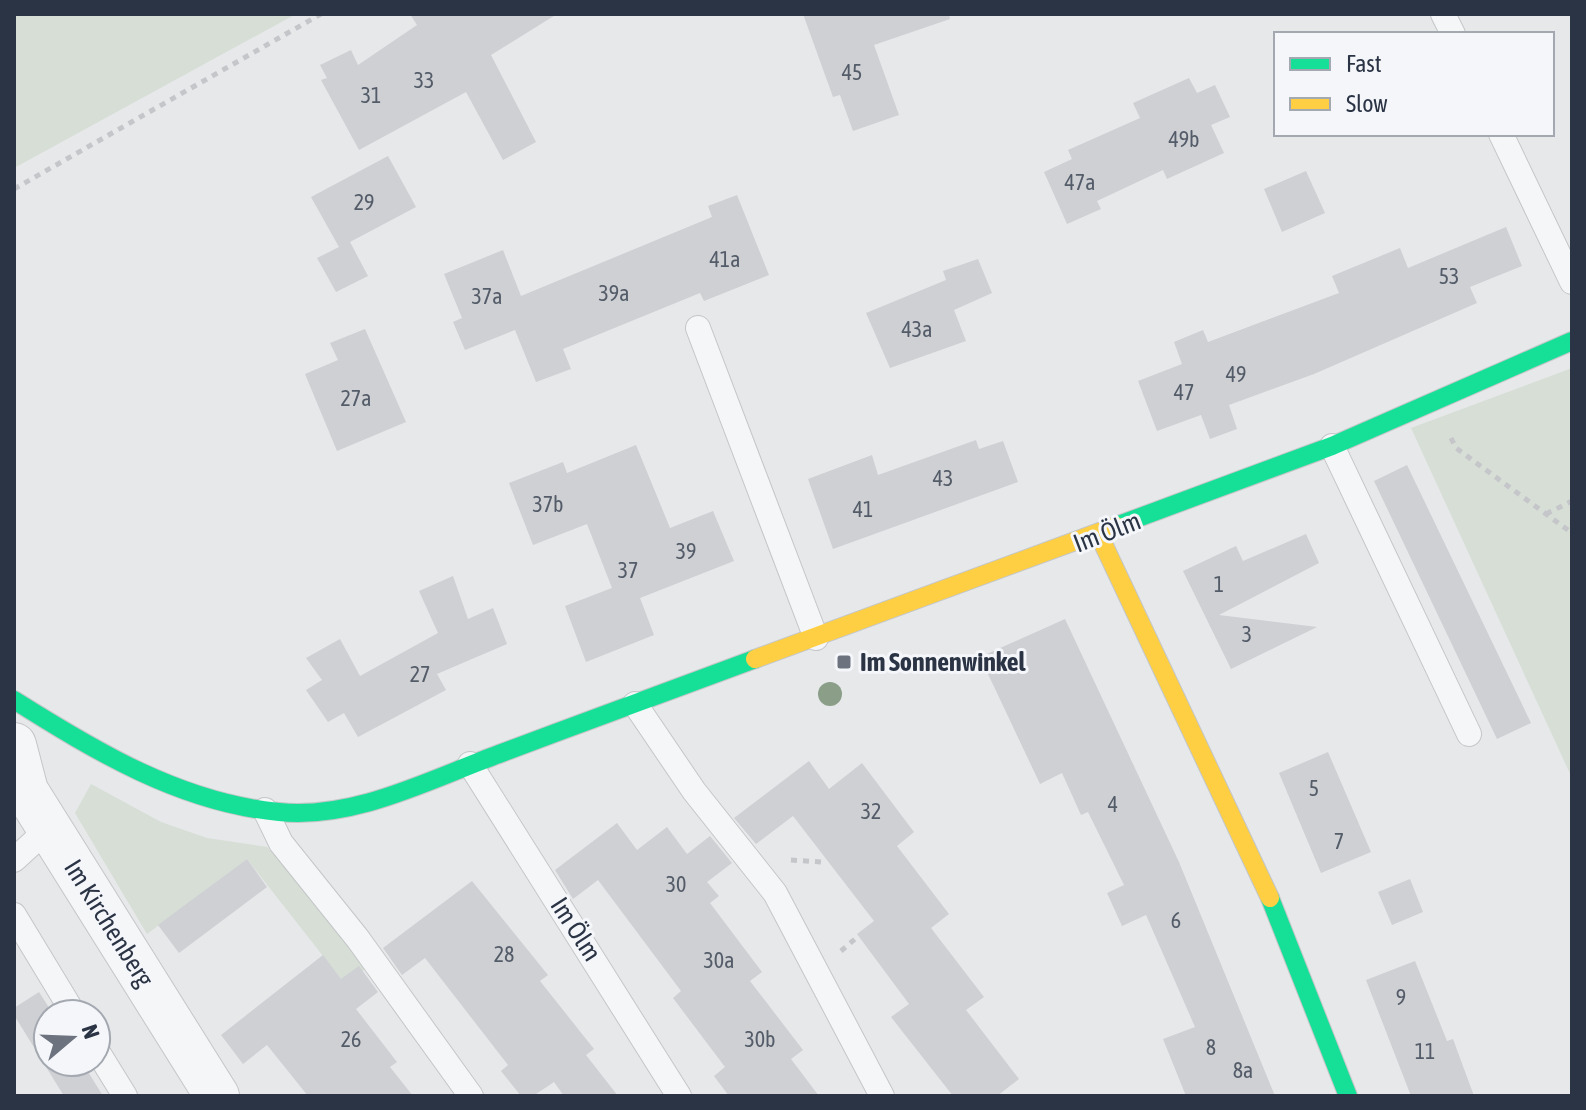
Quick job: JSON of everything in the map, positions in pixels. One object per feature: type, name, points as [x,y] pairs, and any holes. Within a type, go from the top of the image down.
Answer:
[{"type":"street","name":"Im Ölm","points":[[15,720],[116,759],[191,795],[265,810],[322,812],[470,764],[1099,535],[1332,446],[1572,341]]},
{"type":"street","points":[[1099,535],[1272,902],[1348,1096]]},
{"type":"street","name":"Im Kirchenberg","points":[[15,720],[26,791],[207,1093]]},
{"type":"lane","points":[[1443,14],[1452,32]]},
{"type":"lane","points":[[1502,136],[1572,282]]},
{"type":"lane","points":[[698,328],[816,638]]},
{"type":"lane","points":[[1332,446],[1469,734]]},
{"type":"lane","points":[[635,704],[694,791],[775,893],[882,1096]]},
{"type":"lane","name":"Im Ölm","points":[[470,764],[679,1096]]},
{"type":"lane","points":[[265,810],[281,843],[358,939],[471,1096]]},
{"type":"lane","points":[[14,860],[49,828]]},
{"type":"lane","points":[[14,915],[64,998]]},
{"type":"lane","points":[[112,1075],[125,1096]]},
{"type":"path","points":[[14,189],[321,14]]},
{"type":"path","points":[[1435,402],[1456,448],[1572,533]]},
{"type":"path","points":[[1546,514],[1572,501]]},
{"type":"shaded area","points":[[14,14],[296,14],[14,168]]},
{"type":"shaded area","points":[[1572,368],[1572,778],[1411,428]]},
{"type":"shaded area","points":[[91,784],[161,822],[207,838],[267,847],[298,878],[367,968],[345,984],[247,859],[147,934],[75,813]]},
{"type":"building","points":[[410,14],[557,14],[491,55],[536,142],[503,160],[466,92],[359,150],[321,80],[327,78],[320,65],[351,50],[358,65],[417,25]]},
{"type":"building","points":[[803,14],[949,14],[950,19],[874,45],[899,115],[853,131],[840,95],[833,97]]},
{"type":"building","points":[[1189,78],[1197,93],[1215,85],[1230,117],[1211,125],[1224,153],[1167,179],[1163,170],[1097,201],[1101,209],[1067,224],[1044,172],[1072,159],[1068,150],[1140,118],[1133,103]]},
{"type":"building","points":[[388,156],[416,207],[350,242],[368,276],[336,292],[317,258],[339,247],[311,197]]},
{"type":"building","points":[[1306,171],[1325,213],[1282,232],[1264,189]]},
{"type":"building","points":[[737,195],[769,275],[704,301],[700,293],[563,349],[571,369],[536,382],[515,330],[465,350],[453,322],[462,318],[444,274],[503,250],[521,296],[712,217],[708,206]]},
{"type":"building","points":[[1506,227],[1522,266],[1470,287],[1477,303],[1314,374],[1229,405],[1237,429],[1210,439],[1201,415],[1157,431],[1138,381],[1182,364],[1174,342],[1203,330],[1208,342],[1339,293],[1332,276],[1400,248],[1408,268]]},
{"type":"building","points":[[978,259],[992,293],[954,310],[966,341],[890,368],[866,313],[946,280],[943,271]]},
{"type":"building","points":[[365,329],[406,422],[337,451],[305,374],[338,360],[330,343]]},
{"type":"building","points":[[976,440],[979,449],[1003,441],[1018,482],[833,549],[808,479],[872,455],[878,475]]},
{"type":"building","points":[[636,445],[670,528],[713,511],[734,561],[640,598],[654,635],[586,662],[565,606],[612,588],[587,524],[533,545],[509,483],[563,462],[567,473]]},
{"type":"building","points":[[1407,465],[1531,723],[1497,739],[1374,481]]},
{"type":"building","points":[[1306,534],[1319,563],[1219,615],[1317,627],[1231,669],[1183,571],[1236,546],[1243,561]]},
{"type":"building","points":[[453,576],[468,619],[493,608],[507,644],[437,674],[446,690],[358,737],[344,713],[328,722],[306,690],[322,680],[306,658],[340,639],[360,676],[438,633],[419,591]]},
{"type":"building","points":[[1065,619],[1179,862],[1275,1096],[1186,1096],[1163,1039],[1195,1027],[1146,915],[1122,926],[1107,893],[1124,885],[1088,812],[1081,815],[1062,773],[1040,784],[980,657]]},
{"type":"building","points":[[1328,752],[1371,852],[1321,873],[1279,773]]},
{"type":"building","points":[[809,761],[829,789],[862,763],[914,832],[897,846],[949,914],[931,928],[984,997],[966,1010],[1019,1079],[997,1096],[953,1096],[891,1017],[909,1004],[857,934],[874,921],[793,816],[756,844],[734,818]]},
{"type":"building","points":[[617,823],[637,850],[667,827],[687,854],[710,836],[732,863],[707,882],[719,896],[710,903],[762,972],[750,981],[803,1050],[791,1059],[819,1096],[729,1096],[714,1076],[725,1067],[673,998],[681,991],[598,880],[573,899],[555,870]]},
{"type":"building","points":[[247,859],[267,887],[179,953],[158,925]]},
{"type":"building","points":[[1410,879],[1423,912],[1392,925],[1378,892]]},
{"type":"building","points":[[472,881],[548,975],[540,981],[594,1049],[586,1055],[618,1096],[564,1096],[554,1082],[533,1096],[521,1096],[501,1071],[508,1065],[425,958],[402,975],[383,948]]},
{"type":"building","points":[[323,955],[341,979],[359,966],[378,992],[356,1009],[397,1062],[390,1067],[413,1096],[308,1096],[267,1045],[243,1064],[221,1035]]},
{"type":"building","points":[[1415,961],[1447,1041],[1453,1039],[1474,1096],[1411,1096],[1366,980]]},
{"type":"building","points":[[39,992],[43,998],[32,998],[32,1044],[14,1015],[14,1008]]},
{"type":"building","points":[[53,1078],[92,1078],[103,1096],[64,1096]]},
{"type":"traffic: fast","points":[[1116,526],[1332,446],[1572,341]]},
{"type":"traffic: fast","points":[[14,700],[76,738],[173,786],[243,807],[307,813],[364,804],[392,795],[755,659]]},
{"type":"traffic: fast","points":[[1270,898],[1348,1096]]},
{"type":"traffic: slow","points":[[755,659],[1116,526]]},
{"type":"traffic: slow","points":[[1099,535],[1270,898]]},
{"type":"place","name":"Im Sonnenwinkel","points":[[844,662]]}]
